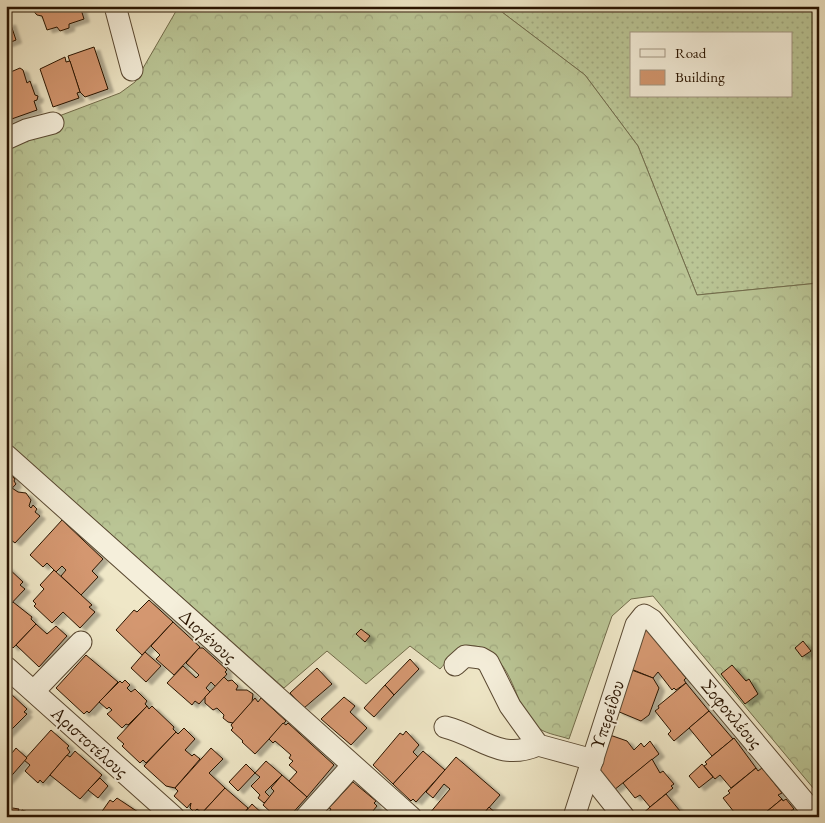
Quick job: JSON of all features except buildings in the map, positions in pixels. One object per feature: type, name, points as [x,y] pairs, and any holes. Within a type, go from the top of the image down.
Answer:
[{"type":"street","points":[[115,6],[132,70]]},
{"type":"street","points":[[6,138],[26,130],[54,123]]},
{"type":"street","name":"Διογένους","points":[[6,455],[411,817]]},
{"type":"street","name":"Υπερείδου","points":[[574,817],[636,625],[644,615]]},
{"type":"street","name":"Σοφοκλέους","points":[[644,615],[652,620],[817,817]]},
{"type":"street","points":[[34,692],[81,642]]},
{"type":"street","points":[[455,666],[465,656],[482,658],[488,662],[510,706],[538,745],[591,767],[624,817]]},
{"type":"street","name":"Αριστοτέλους","points":[[6,667],[174,817]]},
{"type":"street","points":[[444,727],[506,752],[525,751],[538,745]]},
{"type":"street","points":[[306,817],[352,766]]},
{"type":"green space","points":[[179,6],[494,6],[585,75],[638,146],[697,295],[819,283],[819,795],[653,596],[631,599],[612,616],[569,739],[543,731],[531,721],[503,667],[495,657],[477,646],[459,650],[440,669],[410,646],[366,684],[327,651],[284,688],[6,441],[6,136],[120,93],[135,82]]},
{"type":"green space","points":[[494,6],[819,6],[819,283],[697,295],[638,146],[585,75]]}]
